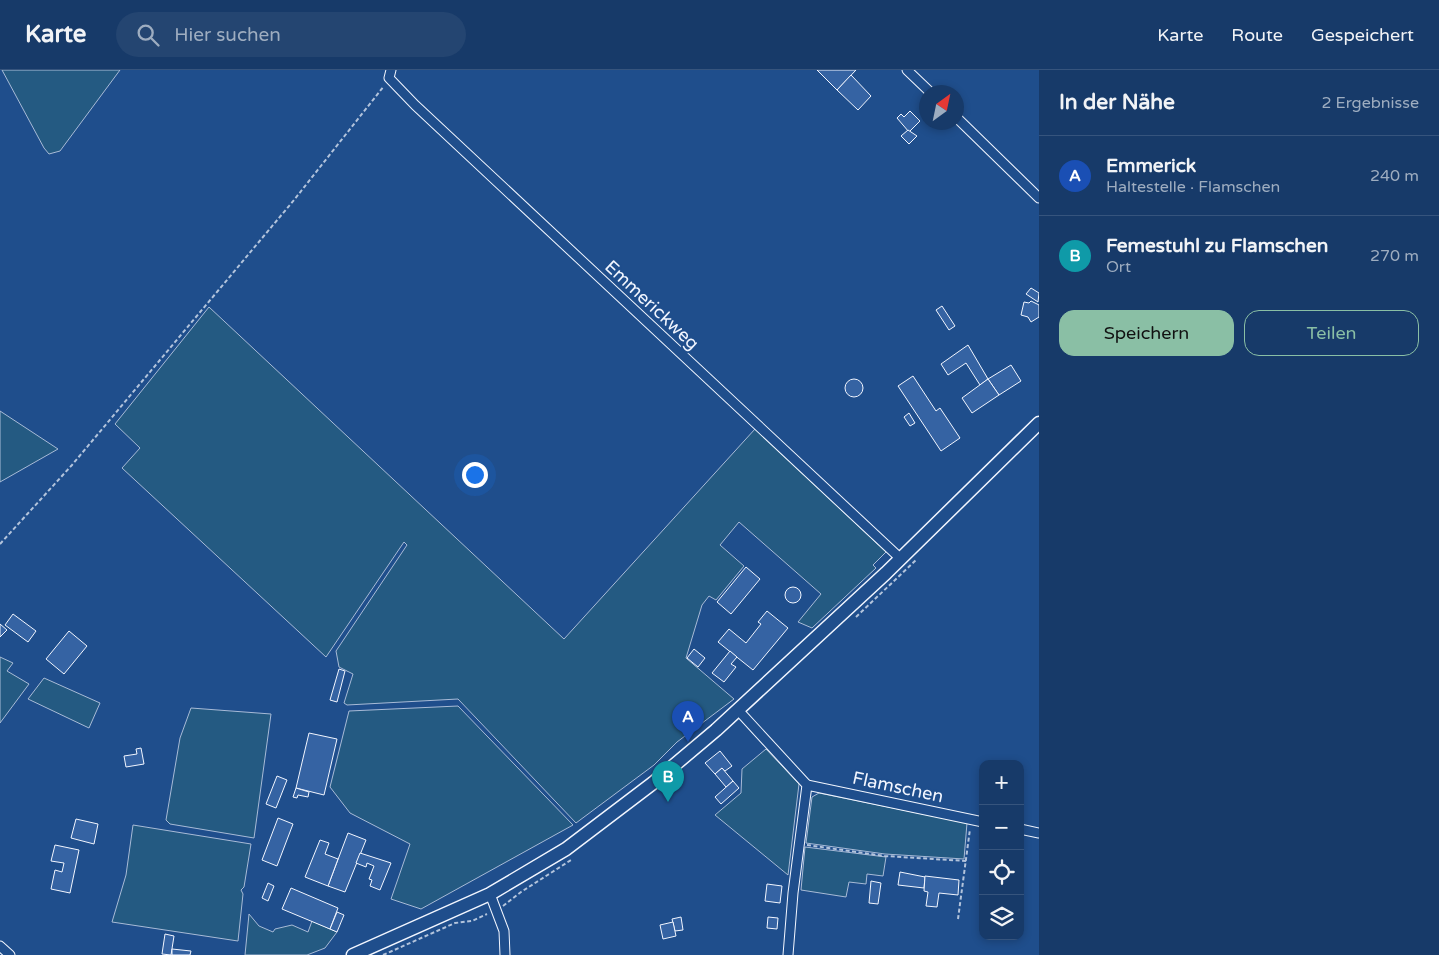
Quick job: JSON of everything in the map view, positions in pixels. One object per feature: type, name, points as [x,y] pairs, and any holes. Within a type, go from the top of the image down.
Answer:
[{"type":"main road","points":[[354,955],[490,894],[566,848],[653,783],[738,710],[900,559],[1039,422]]},
{"type":"street","points":[[907,70],[923,85]]},
{"type":"street","name":"Emmerickweg","points":[[390,74],[900,559]]},
{"type":"street","points":[[964,125],[1039,198]]},
{"type":"street","points":[[738,710],[807,785],[792,893],[788,955]]},
{"type":"street","name":"Flamschen","points":[[807,785],[979,821]]},
{"type":"street","points":[[1024,830],[1039,833]]},
{"type":"street","points":[[490,894],[504,931],[505,955]]},
{"type":"street","points":[[0,946],[10,955]]},
{"type":"path","points":[[0,544],[72,465],[294,200],[390,74]]},
{"type":"path","points":[[958,919],[972,819]]},
{"type":"path","points":[[807,845],[885,856],[966,861]]},
{"type":"shaded area","points":[[2,70],[120,70],[60,151],[49,154]]},
{"type":"shaded area","points":[[209,307],[564,639],[755,429],[886,552],[873,565],[876,568],[812,628],[798,622],[821,594],[739,522],[720,545],[744,566],[716,600],[709,596],[702,605],[686,658],[734,699],[677,742],[654,765],[576,823],[458,699],[347,705],[344,703],[353,674],[339,667],[336,651],[407,545],[404,542],[326,657],[122,468],[140,448],[115,424]]},
{"type":"shaded area","points":[[0,411],[58,449],[0,482]]},
{"type":"shaded area","points":[[0,657],[13,663],[7,671],[29,684],[0,723]]},
{"type":"shaded area","points":[[44,678],[100,703],[89,728],[28,699]]},
{"type":"shaded area","points":[[458,706],[573,825],[421,909],[391,899],[410,844],[350,813],[330,787],[349,711]]},
{"type":"shaded area","points":[[191,708],[271,714],[254,838],[170,824],[166,820],[180,738]]},
{"type":"shaded area","points":[[766,749],[799,784],[788,875],[715,815],[741,793],[742,769]]},
{"type":"shaded area","points":[[819,793],[967,823],[964,859],[885,854],[806,843],[812,797]]},
{"type":"shaded area","points":[[133,825],[251,844],[244,887],[241,890],[243,894],[238,941],[112,922],[126,875]]},
{"type":"shaded area","points":[[805,847],[886,857],[883,876],[867,874],[866,884],[849,882],[846,897],[801,890]]},
{"type":"shaded area","points":[[249,914],[259,926],[273,932],[275,929],[292,925],[308,932],[312,921],[337,932],[325,948],[307,955],[245,955]]},
{"type":"building","points":[[817,70],[856,70],[837,90]]},
{"type":"building","points":[[851,75],[871,96],[858,110],[837,90]]},
{"type":"building","points":[[910,111],[919,120],[909,132],[897,118],[901,114],[904,117]]},
{"type":"building","points":[[908,130],[917,136],[909,144],[901,136]]},
{"type":"building","points":[[1031,288],[1039,293],[1038,302],[1026,294]]},
{"type":"building","points":[[1031,301],[1039,305],[1039,317],[1031,322],[1028,317],[1021,315],[1024,302],[1029,303]]},
{"type":"building","points":[[942,306],[955,326],[949,330],[936,310]]},
{"type":"building","points":[[968,345],[988,379],[980,385],[966,363],[948,375],[941,364]]},
{"type":"building","points":[[1011,365],[1021,381],[999,395],[988,379]]},
{"type":"building","points":[[913,376],[936,411],[940,408],[960,438],[941,451],[898,386]]},
{"type":"building","points":[[854,379],[862,384],[863,388],[858,396],[854,397],[846,392],[845,388],[850,380]]},
{"type":"building","points":[[988,379],[999,395],[972,413],[962,398]]},
{"type":"building","points":[[909,413],[915,423],[910,426],[904,417]]},
{"type":"building","points":[[746,567],[760,579],[731,614],[717,602]]},
{"type":"building","points":[[790,587],[796,587],[801,592],[799,601],[790,603],[785,598],[785,592]]},
{"type":"building","points":[[767,611],[788,628],[753,670],[718,642],[729,629],[746,643],[761,624],[758,622]]},
{"type":"building","points":[[13,614],[36,631],[28,642],[5,625]]},
{"type":"building","points":[[0,624],[7,630],[0,637]]},
{"type":"building","points":[[69,631],[87,646],[64,674],[46,659]]},
{"type":"building","points":[[694,649],[705,658],[698,667],[687,658]]},
{"type":"building","points":[[730,651],[737,657],[731,664],[736,667],[724,682],[712,673]]},
{"type":"building","points":[[339,669],[345,671],[337,702],[330,700]]},
{"type":"building","points":[[309,733],[337,739],[324,795],[296,788]]},
{"type":"building","points":[[141,748],[144,764],[126,767],[124,756],[137,754],[136,749]]},
{"type":"building","points":[[720,751],[732,766],[725,771],[722,768],[715,774],[705,763]]},
{"type":"building","points":[[722,768],[733,781],[726,787],[715,774]]},
{"type":"building","points":[[277,776],[287,780],[276,808],[266,804]]},
{"type":"building","points":[[733,781],[739,788],[721,804],[715,797]]},
{"type":"building","points":[[296,788],[309,792],[308,797],[298,795],[297,798],[293,797]]},
{"type":"building","points":[[278,818],[293,824],[277,866],[262,860]]},
{"type":"building","points":[[76,819],[98,824],[94,844],[71,838]]},
{"type":"building","points":[[348,833],[366,840],[345,892],[328,886]]},
{"type":"building","points":[[320,840],[329,843],[325,854],[338,859],[328,886],[305,877]]},
{"type":"building","points":[[55,845],[79,850],[70,893],[51,889],[55,870],[62,872],[64,863],[51,861]]},
{"type":"building","points":[[360,853],[391,863],[380,890],[370,886],[372,880],[369,879],[374,866],[367,863],[366,867],[356,863]]},
{"type":"building","points":[[900,872],[925,877],[924,888],[898,885]]},
{"type":"building","points":[[925,876],[959,880],[958,895],[939,893],[937,907],[926,906],[928,892],[924,891]]},
{"type":"building","points":[[871,881],[881,883],[878,904],[869,903]]},
{"type":"building","points":[[268,883],[274,886],[268,901],[262,898]]},
{"type":"building","points":[[767,884],[782,886],[780,903],[765,901]]},
{"type":"building","points":[[291,888],[338,908],[330,929],[282,909]]},
{"type":"building","points":[[337,912],[344,915],[337,932],[330,929]]},
{"type":"building","points":[[681,917],[683,930],[675,931],[672,919]]},
{"type":"building","points":[[768,917],[778,918],[777,929],[767,928]]},
{"type":"building","points":[[673,922],[676,936],[663,939],[660,925]]},
{"type":"building","points":[[165,934],[174,936],[171,955],[162,954]]},
{"type":"building","points":[[172,949],[191,951],[190,955],[172,955]]},
{"type":"place","name":"Emmerick","points":[[688,742]]},
{"type":"place","name":"Femestuhl zu Flamschen","points":[[668,802]]}]
